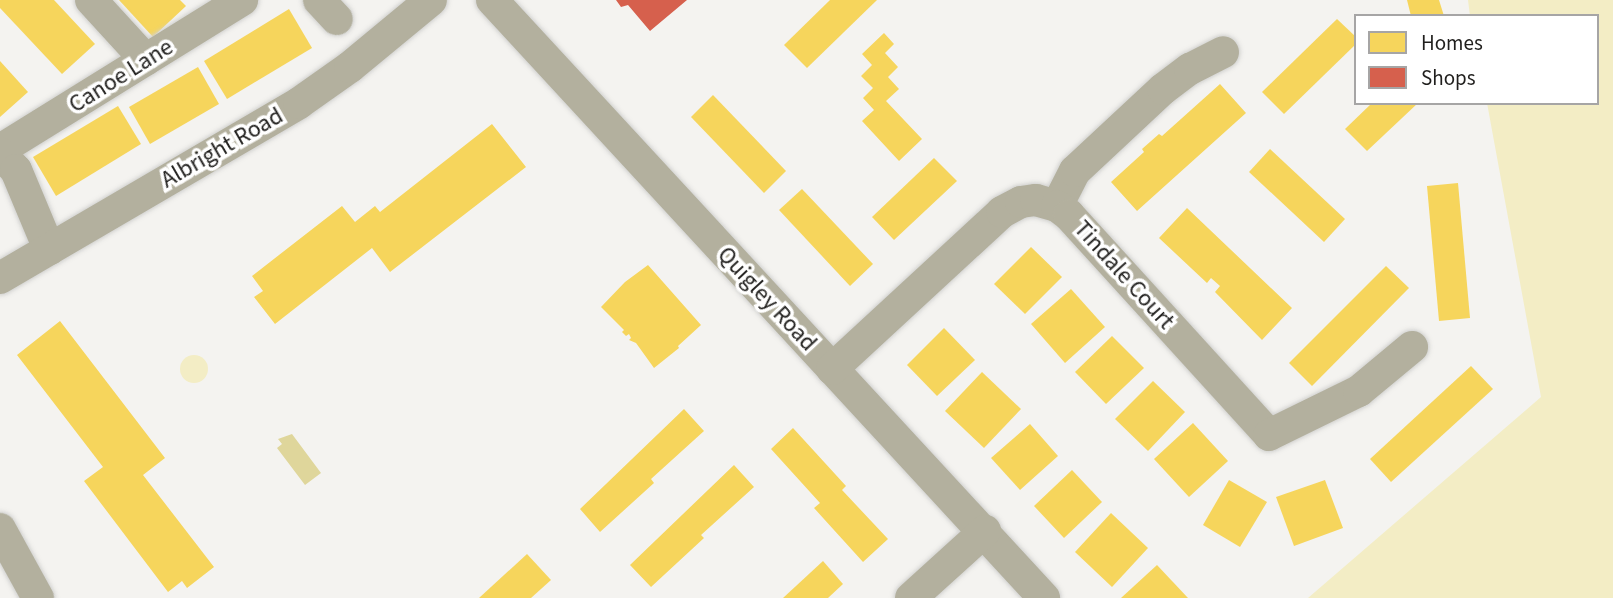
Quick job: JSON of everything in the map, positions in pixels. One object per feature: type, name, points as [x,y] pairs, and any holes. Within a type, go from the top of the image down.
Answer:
[{"type":"street","points":[[91,0],[146,60]]},
{"type":"street","name":"Canoe Lane","points":[[0,152],[242,0]]},
{"type":"street","name":"Albright Road","points":[[0,278],[299,103],[350,67],[431,0]]},
{"type":"street","name":"Quigley Road","points":[[492,0],[1044,598]]},
{"type":"street","points":[[1057,206],[1075,171],[1163,89],[1190,69],[1223,52]]},
{"type":"street","points":[[0,152],[16,170],[49,249]]},
{"type":"street","name":"Tindale Court","points":[[832,369],[1008,208],[1036,200],[1057,206],[1069,215],[1269,435],[1359,391],[1412,347]]},
{"type":"street","points":[[0,529],[38,598]]},
{"type":"street","points":[[911,598],[985,531]]},
{"type":"shaded area","points":[[1468,0],[1613,0],[1613,598],[1308,598],[1541,397],[1487,105],[1599,105],[1599,14],[1470,14]]},
{"type":"shaded area","points":[[194,355],[204,359],[208,369],[204,379],[194,383],[184,379],[180,369],[184,359]]},
{"type":"shaded area","points":[[292,434],[321,473],[305,485],[277,448],[282,444],[278,439]]},
{"type":"building: Homes","points":[[0,0],[54,0],[95,44],[62,74],[0,8]]},
{"type":"building: Homes","points":[[119,0],[180,0],[186,6],[153,37]]},
{"type":"building: Homes","points":[[830,0],[877,0],[807,68],[784,45]]},
{"type":"building: Homes","points":[[1407,0],[1439,0],[1443,14],[1410,14]]},
{"type":"building: Homes","points":[[289,9],[312,48],[227,99],[204,61]]},
{"type":"building: Homes","points":[[1337,19],[1354,35],[1354,46],[1284,114],[1262,92]]},
{"type":"building: Homes","points":[[884,33],[894,44],[885,53],[898,67],[888,77],[899,89],[886,101],[922,139],[899,161],[862,121],[874,110],[863,98],[873,88],[861,76],[872,65],[862,54]]},
{"type":"building: Homes","points":[[0,61],[28,92],[0,117]]},
{"type":"building: Homes","points":[[198,67],[219,104],[150,144],[129,107]]},
{"type":"building: Homes","points":[[1220,84],[1246,113],[1137,211],[1111,182],[1144,152],[1142,149],[1159,134],[1162,136]]},
{"type":"building: Homes","points":[[713,95],[786,171],[764,193],[691,117]]},
{"type":"building: Homes","points":[[1370,105],[1416,105],[1367,151],[1345,129]]},
{"type":"building: Homes","points":[[118,106],[141,144],[56,196],[33,157]]},
{"type":"building: Homes","points":[[492,124],[526,167],[390,272],[372,248],[275,324],[254,297],[263,291],[252,276],[342,206],[355,222],[375,206],[380,212]]},
{"type":"building: Homes","points":[[1270,149],[1345,219],[1324,242],[1249,172]]},
{"type":"building: Homes","points":[[934,158],[957,181],[894,240],[872,217]]},
{"type":"building: Homes","points":[[1458,183],[1470,318],[1439,321],[1427,186]]},
{"type":"building: Homes","points":[[802,189],[873,264],[850,286],[779,210]]},
{"type":"building: Homes","points":[[1187,208],[1292,308],[1262,340],[1215,292],[1220,286],[1211,278],[1207,283],[1159,238]]},
{"type":"building: Homes","points":[[1031,247],[1062,277],[1025,314],[994,284]]},
{"type":"building: Homes","points":[[648,265],[701,325],[678,346],[679,348],[654,368],[636,343],[629,340],[629,334],[626,336],[622,332],[624,330],[601,307],[625,282]]},
{"type":"building: Homes","points":[[1386,266],[1409,288],[1312,386],[1289,363]]},
{"type":"building: Homes","points":[[1071,289],[1105,327],[1065,363],[1031,324]]},
{"type":"building: Homes","points":[[60,321],[165,458],[143,475],[214,567],[187,588],[182,581],[168,592],[84,481],[103,467],[17,355]]},
{"type":"building: Homes","points":[[944,328],[975,360],[937,396],[907,365]]},
{"type":"building: Homes","points":[[1112,336],[1144,368],[1106,404],[1075,372]]},
{"type":"building: Homes","points":[[1471,366],[1493,389],[1391,482],[1370,459]]},
{"type":"building: Homes","points":[[982,372],[1021,409],[984,448],[945,411]]},
{"type":"building: Homes","points":[[1153,381],[1185,412],[1148,451],[1115,419]]},
{"type":"building: Homes","points":[[684,409],[704,431],[651,479],[654,483],[600,532],[580,509]]},
{"type":"building: Homes","points":[[1193,423],[1228,461],[1189,497],[1154,459]]},
{"type":"building: Homes","points":[[1030,424],[1058,456],[1020,490],[991,458]]},
{"type":"building: Homes","points":[[793,428],[846,486],[842,490],[888,539],[863,562],[814,508],[820,503],[771,449]]},
{"type":"building: Homes","points":[[734,465],[754,487],[701,535],[704,538],[651,587],[630,565]]},
{"type":"building: Homes","points":[[1072,470],[1102,502],[1064,538],[1034,506]]},
{"type":"building: Homes","points":[[1229,480],[1267,502],[1240,547],[1203,525]]},
{"type":"building: Homes","points":[[1325,480],[1343,528],[1294,546],[1276,497]]},
{"type":"building: Homes","points":[[1111,513],[1148,548],[1112,587],[1075,552]]},
{"type":"building: Homes","points":[[527,554],[551,580],[531,598],[479,598]]},
{"type":"building: Homes","points":[[823,561],[843,584],[828,598],[783,598]]},
{"type":"building: Homes","points":[[1157,565],[1188,598],[1121,598]]},
{"type":"building: Shops","points":[[616,0],[687,0],[650,31],[628,5],[621,7]]}]
